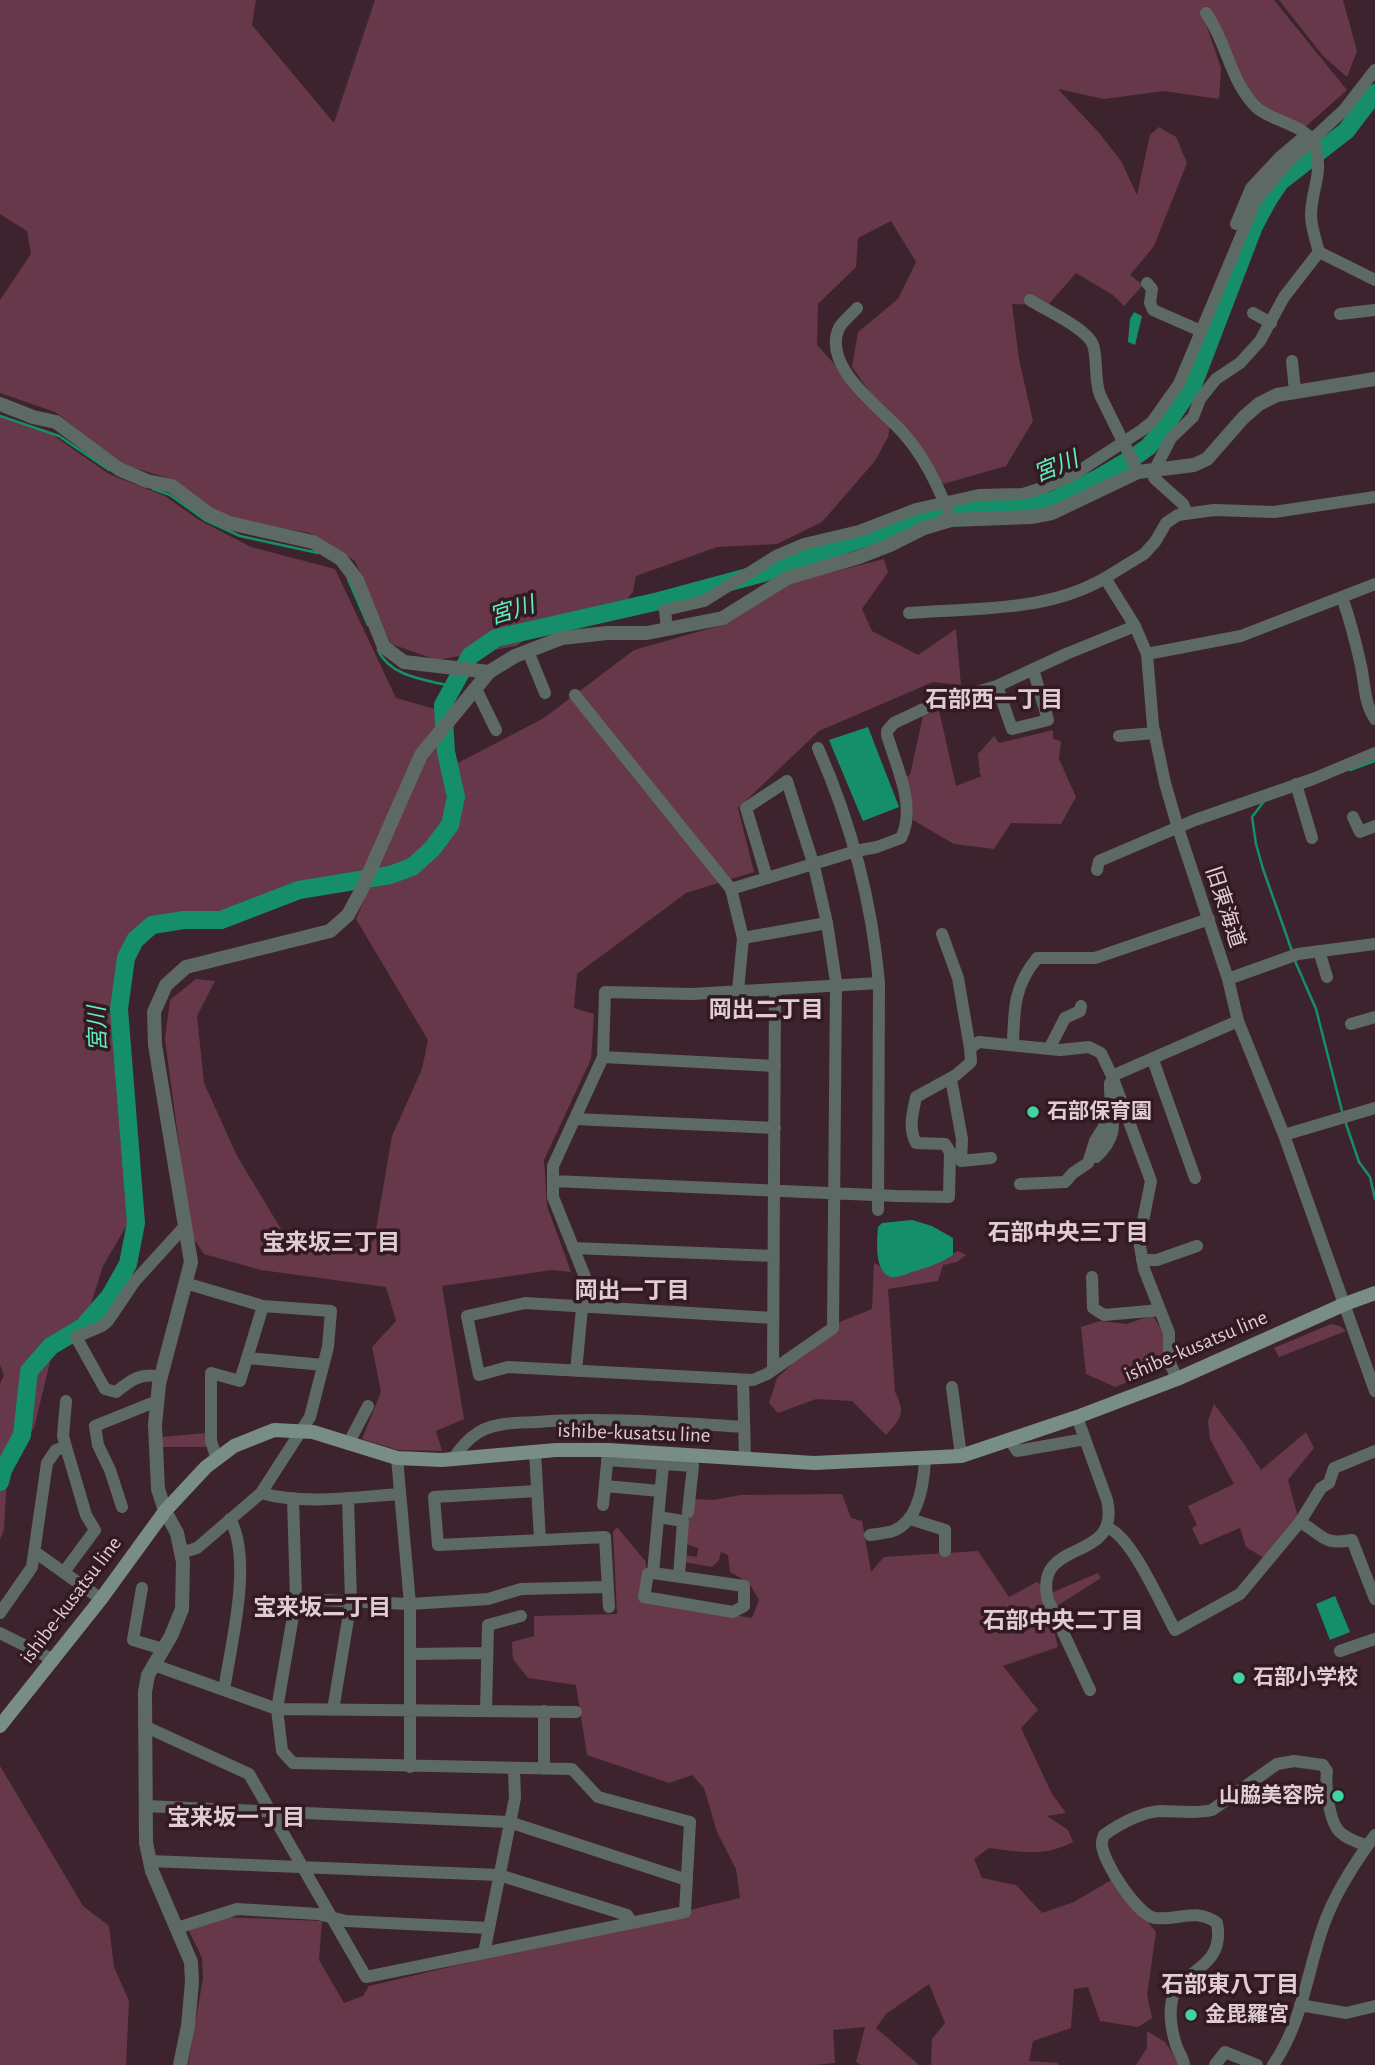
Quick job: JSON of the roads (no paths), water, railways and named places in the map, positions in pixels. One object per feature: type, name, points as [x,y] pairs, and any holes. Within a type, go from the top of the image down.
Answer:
[{"type":"main road","name":"ishibe-kusatsu line","points":[[0,1726],[54,1660],[165,1511],[206,1467],[251,1437],[274,1430],[302,1430],[397,1458],[453,1459],[535,1452],[814,1463],[961,1456],[1077,1417],[1177,1379],[1375,1293]]},
{"type":"street","points":[[1206,13],[1214,23],[1230,66],[1252,102],[1260,111],[1311,139],[1320,167],[1311,216],[1319,252]]},
{"type":"street","points":[[666,622],[665,610],[704,601],[776,556],[804,544],[859,531],[916,509],[979,495],[1023,494],[1073,475],[1125,444],[1152,422],[1179,384],[1198,330],[1256,200],[1268,183],[1311,139],[1344,110],[1375,70]]},
{"type":"street","points":[[1319,252],[1375,280]]},
{"type":"street","points":[[1187,513],[1183,504],[1154,478],[1154,471],[1171,438],[1193,417],[1200,399],[1216,379],[1240,363],[1260,341],[1284,297],[1319,252]]},
{"type":"street","points":[[1147,283],[1152,289],[1150,303],[1153,310],[1198,330]]},
{"type":"street","points":[[1030,300],[1056,317],[1075,325],[1089,338],[1094,346],[1096,385],[1136,468]]},
{"type":"street","points":[[858,308],[839,329],[836,348],[844,369],[862,394],[904,433],[925,464],[951,520]]},
{"type":"street","points":[[1340,314],[1375,310]]},
{"type":"street","points":[[1253,313],[1271,323]]},
{"type":"street","points":[[1292,361],[1294,391]]},
{"type":"street","points":[[180,2065],[188,2026],[191,1962],[152,1871],[146,1843],[145,1806],[144,1726],[148,1675],[182,1609],[181,1553],[177,1533],[165,1511],[158,1489],[155,1425],[157,1401],[191,1262],[155,1045],[154,1012],[166,985],[186,967],[330,931],[348,915],[421,755],[489,672],[514,656],[562,638],[647,633],[666,622],[723,618],[787,578],[859,557],[923,528],[951,520],[1031,517],[1052,513],[1136,468],[1154,471],[1194,465],[1206,458],[1259,404],[1277,395],[1375,379]]},
{"type":"street","points":[[0,404],[33,417],[56,422],[119,469],[147,481],[172,486],[209,514],[229,523],[313,542],[341,559],[357,580],[384,647],[404,662],[489,672]]},
{"type":"street","points":[[909,613],[1034,603],[1085,590],[1144,554],[1166,523],[1178,515],[1214,510],[1274,512],[1375,498]]},
{"type":"street","name":"旧東海道","points":[[1105,578],[1135,626],[1147,654],[1155,733],[1178,828],[1228,979],[1238,1021],[1284,1135],[1375,1391]]},
{"type":"street","points":[[1147,654],[1241,636],[1375,584]]},
{"type":"street","points":[[1342,597],[1362,670],[1369,710],[1375,719]]},
{"type":"street","points":[[731,889],[901,838],[905,830],[907,804],[887,735],[889,726],[932,705],[997,686],[1135,626]]},
{"type":"street","points":[[527,651],[545,693]]},
{"type":"street","points":[[997,686],[1012,729],[1048,720],[1033,669]]},
{"type":"street","points":[[476,689],[496,730]]},
{"type":"street","points":[[575,695],[731,889],[743,938],[738,991]]},
{"type":"street","points":[[1119,736],[1155,733]]},
{"type":"street","points":[[818,748],[837,793],[856,851],[872,925],[879,983],[878,1210]]},
{"type":"street","points":[[1097,870],[1099,861],[1259,796],[1375,753]]},
{"type":"street","points":[[767,878],[746,808],[788,781],[813,864],[827,923],[836,985],[833,1328],[773,1370],[753,1380],[508,1367],[479,1376],[467,1316],[525,1303],[773,1318]]},
{"type":"street","points":[[1296,784],[1312,838]]},
{"type":"street","points":[[1353,817],[1360,832],[1375,826]]},
{"type":"street","points":[[1013,1044],[1016,993],[1025,972],[1037,958],[1095,958],[1209,919]]},
{"type":"street","points":[[743,938],[827,923]]},
{"type":"street","points":[[553,1181],[949,1196],[950,1152],[945,1144],[916,1143],[912,1136],[911,1119],[916,1097],[951,1079],[971,1062],[958,978],[942,934]]},
{"type":"street","points":[[1228,979],[1298,954],[1374,948]]},
{"type":"street","points":[[1320,951],[1327,977]]},
{"type":"street","points":[[576,1371],[585,1276],[553,1197],[553,1166],[603,1057],[605,992],[692,994],[879,983]]},
{"type":"street","points":[[773,1370],[775,989]]},
{"type":"street","points":[[1049,1049],[1065,1018],[1080,1011],[1081,1006]]},
{"type":"street","points":[[1351,1024],[1375,1017]]},
{"type":"street","points":[[1096,1157],[1113,1136],[1115,1125],[1109,1084],[1112,1076],[1238,1021]]},
{"type":"street","points":[[970,1048],[979,1042],[1060,1050],[1089,1047],[1101,1054],[1112,1076],[1151,1181],[1139,1241],[1142,1260],[1169,1333],[1169,1361],[1177,1379]]},
{"type":"street","points":[[603,1057],[775,1066]]},
{"type":"street","points":[[1153,1060],[1195,1178]]},
{"type":"street","points":[[951,1079],[962,1139],[961,1161],[991,1158]]},
{"type":"street","points":[[1284,1135],[1375,1108]]},
{"type":"street","points":[[1020,1184],[1065,1182],[1088,1163],[1095,1141],[1112,1114]]},
{"type":"street","points":[[575,1119],[775,1128]]},
{"type":"street","points":[[161,1377],[134,1377],[116,1392],[105,1390],[76,1337],[108,1321],[135,1281],[186,1226]]},
{"type":"street","points":[[1142,1260],[1157,1260],[1197,1247]]},
{"type":"street","points":[[573,1248],[774,1256]]},
{"type":"street","points":[[1092,1277],[1093,1308],[1104,1315],[1160,1310]]},
{"type":"street","points":[[181,1553],[197,1548],[261,1493],[302,1430],[310,1417],[328,1347],[331,1311],[263,1306],[186,1283]]},
{"type":"street","points":[[217,1459],[211,1441],[211,1373],[240,1381],[263,1306]]},
{"type":"street","points":[[248,1357],[323,1365]]},
{"type":"street","points":[[743,1380],[745,1459]]},
{"type":"street","points":[[952,1387],[961,1456]]},
{"type":"street","points":[[64,1572],[95,1530],[86,1515],[63,1436],[66,1401]]},
{"type":"street","points":[[122,1507],[110,1470],[98,1445],[95,1426],[157,1401]]},
{"type":"street","points":[[348,1444],[368,1406]]},
{"type":"street","points":[[1077,1417],[1107,1500],[1110,1514],[1108,1528],[1089,1544],[1051,1567],[1044,1586],[1048,1601],[1090,1690]]},
{"type":"street","points":[[453,1459],[464,1443],[481,1431],[505,1424],[557,1420],[642,1421],[744,1427]]},
{"type":"street","points":[[1010,1440],[1017,1451],[1085,1439]]},
{"type":"street","points":[[0,1613],[32,1567],[47,1463],[56,1450],[66,1447]]},
{"type":"street","points":[[1108,1528],[1116,1531],[1132,1548],[1175,1630],[1240,1594],[1300,1522],[1321,1488],[1329,1483],[1334,1468],[1375,1451]]},
{"type":"street","points":[[535,1452],[540,1540]]},
{"type":"street","points":[[603,1505],[607,1455]]},
{"type":"street","points":[[397,1458],[410,1604],[410,1767]]},
{"type":"street","points":[[653,1573],[664,1458],[693,1466],[688,1512]]},
{"type":"street","points":[[870,1535],[893,1531],[909,1519],[925,1475],[925,1458]]},
{"type":"street","points":[[605,1486],[660,1491]]},
{"type":"street","points":[[537,1491],[435,1497],[438,1545],[605,1537],[609,1607]]},
{"type":"street","points":[[261,1493],[279,1498],[348,1498],[400,1494]]},
{"type":"street","points":[[144,1726],[249,1774],[366,1977],[685,1912],[690,1822],[598,1797],[572,1769],[293,1763],[282,1751],[278,1709],[296,1599],[293,1498]]},
{"type":"street","points":[[333,1710],[351,1601],[348,1498]]},
{"type":"street","points":[[658,1517],[683,1521],[679,1576]]},
{"type":"street","points":[[224,1690],[240,1594],[238,1532],[230,1519]]},
{"type":"street","points":[[909,1519],[945,1530],[945,1551]]},
{"type":"street","points":[[1300,1522],[1322,1539],[1338,1543],[1352,1540],[1375,1599]]},
{"type":"street","points":[[35,1552],[100,1599]]},
{"type":"street","points":[[648,1574],[679,1576],[744,1586],[744,1606],[733,1612],[644,1597],[648,1574]]},
{"type":"street","points":[[693,1605],[695,1579]]},
{"type":"street","points":[[296,1599],[410,1604],[488,1599],[521,1589],[607,1587]]},
{"type":"street","points":[[142,1588],[133,1640],[163,1649]]},
{"type":"street","points":[[486,1711],[488,1625],[521,1616]]},
{"type":"street","points":[[0,1633],[54,1660]]},
{"type":"street","points":[[1340,1651],[1375,1639]]},
{"type":"street","points":[[410,1654],[487,1653]]},
{"type":"street","points":[[154,1665],[278,1709],[576,1712]]},
{"type":"street","points":[[544,1711],[544,1769]]},
{"type":"street","points":[[1184,2065],[1176,2046],[1171,2022],[1172,1998],[1215,1952],[1220,1937],[1217,1923],[1205,1915],[1154,1918],[1144,1914],[1113,1872],[1102,1845],[1104,1835],[1116,1826],[1143,1814],[1212,1810],[1277,1764],[1294,1761],[1323,1765],[1327,1771],[1325,1785],[1336,1828],[1343,1835],[1371,1841],[1324,1921],[1306,1992],[1280,2055],[1273,2065]]},
{"type":"street","points":[[484,1953],[515,1798],[514,1769]]},
{"type":"street","points":[[145,1806],[509,1822],[687,1880]]},
{"type":"street","points":[[150,1861],[499,1875],[627,1915],[632,1923]]},
{"type":"street","points":[[177,1928],[237,1909],[318,1914],[346,1921],[489,1928]]},
{"type":"street","points":[[1300,2005],[1346,2013],[1375,2006]]},
{"type":"street","points":[[1215,2065],[1225,2052],[1257,2065]]},
{"type":"waterway","name":"宮川","points":[[0,1482],[3,1470],[22,1435],[29,1371],[51,1346],[83,1327],[110,1296],[128,1264],[136,1223],[119,1009],[126,958],[135,940],[152,925],[184,920],[221,920],[299,890],[390,875],[412,867],[432,849],[450,825],[456,797],[446,752],[443,705],[470,656],[496,638],[659,601],[763,573],[941,513],[1052,501],[1134,457],[1148,447],[1162,431],[1193,385],[1254,226],[1268,200],[1280,182],[1346,131],[1375,93]]},
{"type":"waterway","points":[[0,416],[59,436],[109,470]]},
{"type":"waterway","points":[[153,489],[170,495],[205,520],[240,536],[318,553]]},
{"type":"waterway","points":[[348,579],[368,625]]},
{"type":"waterway","points":[[378,650],[384,659],[400,672],[451,686]]},
{"type":"waterway","points":[[1350,770],[1375,761]]},
{"type":"waterway","points":[[1265,800],[1252,817],[1256,844],[1292,951]]},
{"type":"waterway","points":[[1295,961],[1316,1009],[1343,1115]]},
{"type":"waterway","points":[[1345,1121],[1359,1162],[1370,1177],[1375,1199]]},
{"type":"place","name":"石部保育園","points":[[1033,1112]]},
{"type":"place","name":"石部小学校","points":[[1239,1678]]},
{"type":"place","name":"山脇美容院","points":[[1338,1796]]},
{"type":"place","name":"金毘羅宮","points":[[1191,2015]]},
{"type":"district","name":"石部西一丁目","points":[[994,700]]},
{"type":"district","name":"岡出二丁目","points":[[766,1010]]},
{"type":"district","name":"石部中央三丁目","points":[[1068,1233]]},
{"type":"district","name":"宝来坂三丁目","points":[[331,1243]]},
{"type":"district","name":"岡出一丁目","points":[[632,1291]]},
{"type":"district","name":"宝来坂二丁目","points":[[322,1608]]},
{"type":"district","name":"石部中央二丁目","points":[[1063,1621]]},
{"type":"district","name":"宝来坂一丁目","points":[[236,1818]]},
{"type":"district","name":"石部東八丁目","points":[[1230,1985]]}]
